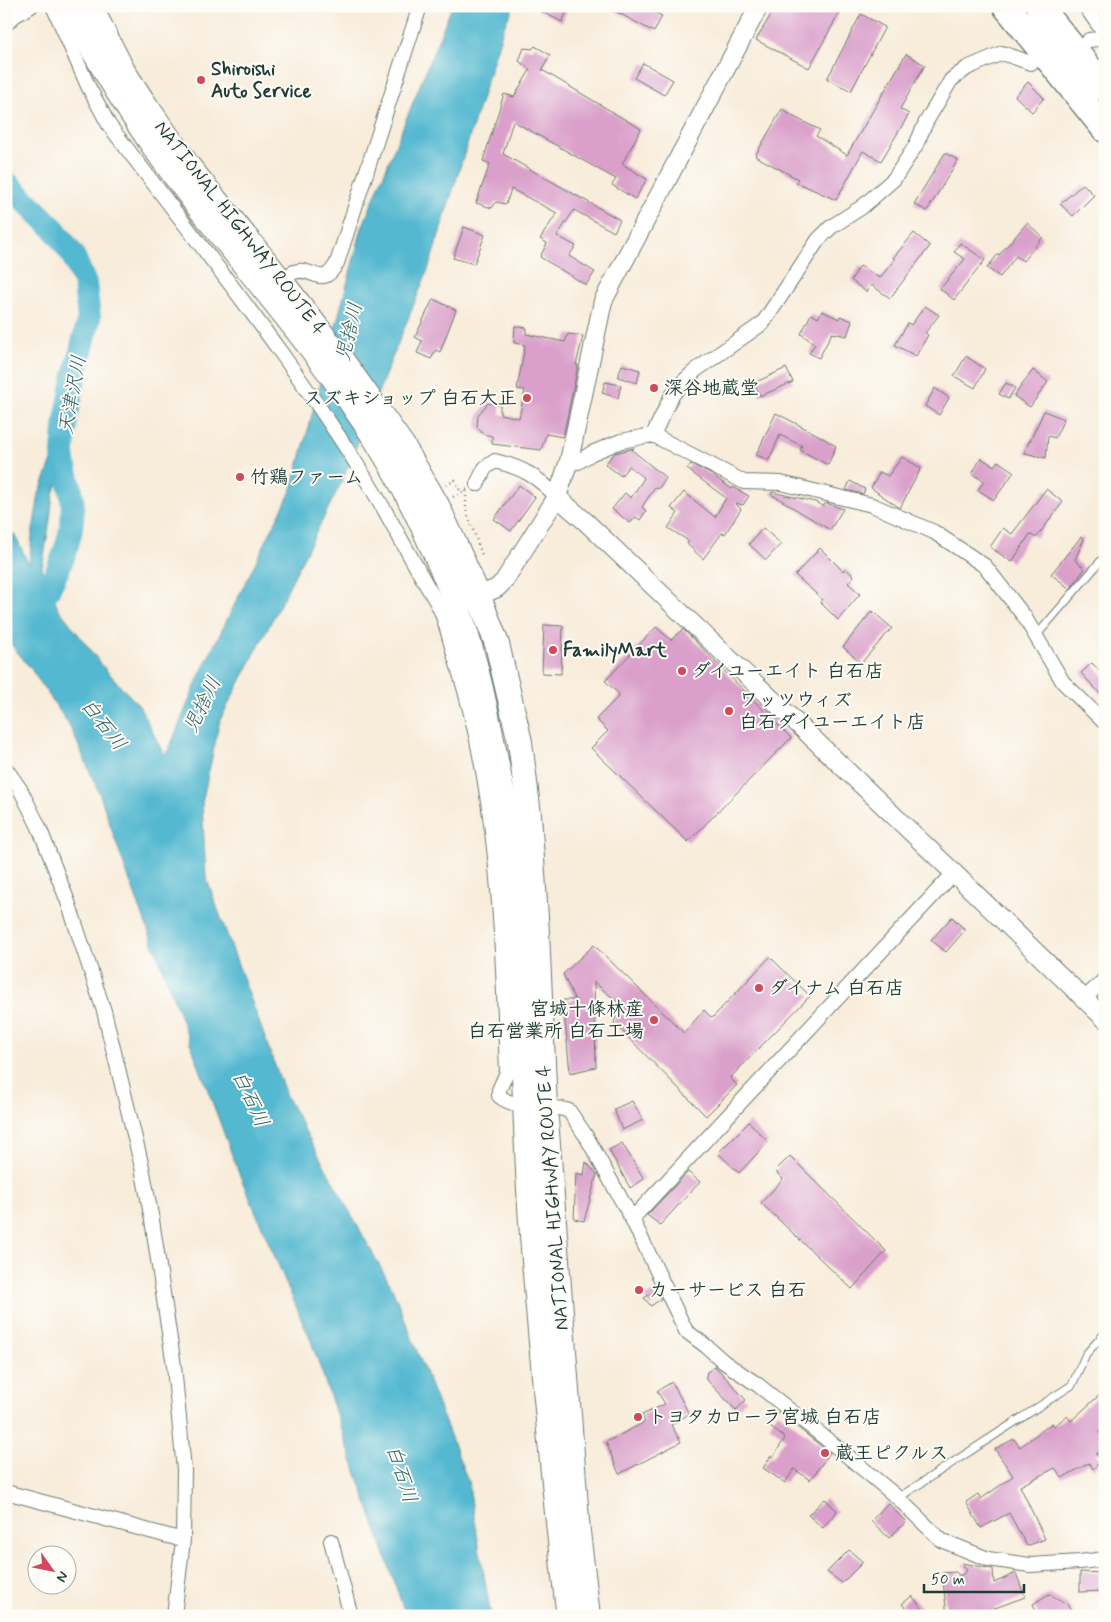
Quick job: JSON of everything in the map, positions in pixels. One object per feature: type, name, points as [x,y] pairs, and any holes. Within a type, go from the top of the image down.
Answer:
[{"type":"highway","name":"NATIONAL HIGHWAY ROUTE 4","points":[[69,6],[92,50],[132,116],[201,210],[294,312]]},
{"type":"highway","name":"NATIONAL HIGHWAY ROUTE 4","points":[[90,6],[123,71],[146,106],[188,166],[281,282],[314,352],[378,427],[402,446],[437,505],[479,597],[497,644],[520,742],[529,815],[537,932],[535,1106],[529,1190],[535,1277],[560,1548],[569,1616]]},
{"type":"highway","points":[[1006,6],[1105,129]]},
{"type":"highway","points":[[1039,6],[1105,88]]},
{"type":"highway","name":"NATIONAL HIGHWAY ROUTE 4","points":[[378,427],[404,490],[442,570],[465,628],[484,700],[505,812],[588,1616]]},
{"type":"street","points":[[6,24],[14,16],[31,6]]},
{"type":"street","points":[[53,6],[88,86],[109,125],[299,376],[355,460],[441,612],[466,692],[486,784],[500,904],[507,1072],[499,1090],[499,1096],[515,1104],[562,1108],[569,1111],[586,1136],[632,1220],[686,1332],[724,1362],[758,1385],[844,1453],[898,1498],[941,1540],[988,1559],[1030,1565],[1105,1559]]},
{"type":"street","points":[[281,282],[293,272],[298,271],[320,277],[325,276],[330,274],[337,263],[420,6]]},
{"type":"street","points":[[457,605],[497,588],[504,581],[557,497],[568,461],[603,301],[759,6]]},
{"type":"street","points":[[1085,6],[1105,34]]},
{"type":"street","points":[[1089,40],[1105,38]]},
{"type":"street","points":[[653,435],[671,398],[683,382],[696,370],[763,323],[818,240],[831,227],[862,207],[894,178],[916,145],[926,122],[951,80],[966,68],[1002,53],[1031,63]]},
{"type":"street","points":[[568,461],[578,462],[592,453],[621,441],[653,435],[744,482],[781,484],[872,505],[934,532],[985,566],[1024,616],[1063,682],[1105,723]]},
{"type":"street","points":[[472,487],[486,468],[496,461],[517,467],[542,481],[1105,1019]]},
{"type":"street","points":[[6,769],[20,789],[39,827],[68,902],[104,1011],[142,1167],[174,1366],[184,1470],[183,1540],[174,1616]]},
{"type":"street","points":[[632,1220],[954,873]]},
{"type":"street","points":[[1085,998],[1105,979]]},
{"type":"street","points":[[6,1492],[183,1540]]},
{"type":"street","points":[[331,1541],[351,1616]]},
{"type":"lane","points":[[1036,636],[1105,556]]},
{"type":"lane","points":[[898,1498],[1072,1385],[1086,1354],[1105,1333]]},
{"type":"path","points":[[442,487],[455,480],[461,492]]},
{"type":"path","points":[[472,487],[466,510],[482,555]]},
{"type":"water","points":[[452,6],[514,6],[504,26],[429,267],[343,479],[220,720],[202,803],[206,877],[287,1098],[393,1290],[468,1481],[491,1616],[406,1616],[311,1341],[238,1171],[125,868],[100,795],[70,726],[31,669],[6,638],[6,533],[14,534],[29,564],[39,494],[53,458],[61,423],[75,439],[53,494],[42,569],[58,608],[105,669],[140,707],[164,755],[169,749],[200,674],[292,489],[362,228]]},
{"type":"building","points":[[531,6],[569,6],[562,22]]},
{"type":"building","points":[[606,6],[644,6],[662,16],[654,32]]},
{"type":"building","points":[[776,6],[843,6],[809,68],[756,40]]},
{"type":"building","points":[[861,14],[885,27],[851,91],[827,79]]},
{"type":"building","points":[[535,46],[550,55],[542,70],[641,129],[622,164],[647,179],[635,199],[612,185],[616,179],[513,121],[503,154],[620,220],[614,232],[574,210],[557,236],[576,246],[569,256],[595,272],[586,285],[540,257],[547,243],[540,239],[557,213],[511,189],[506,204],[496,202],[492,208],[476,203],[490,164],[483,161],[504,94],[514,97],[530,70],[519,61],[524,48],[532,49]]},
{"type":"building","points":[[906,54],[925,65],[900,109],[909,114],[881,161],[863,151],[836,200],[796,182],[798,179],[755,156],[782,109],[820,130],[816,136],[847,155]]},
{"type":"building","points":[[643,63],[673,80],[664,95],[634,78]]},
{"type":"building","points":[[1028,82],[1044,98],[1032,112],[1015,96]]},
{"type":"building","points":[[945,153],[958,160],[927,211],[914,204]]},
{"type":"building","points":[[1083,184],[1094,195],[1073,216],[1060,204]]},
{"type":"building","points":[[1027,223],[1043,237],[1023,261],[1016,256],[1000,277],[987,268]]},
{"type":"building","points":[[464,227],[485,235],[474,264],[453,258]]},
{"type":"building","points":[[914,233],[930,246],[890,298],[871,285],[866,292],[851,280],[860,266],[880,278],[895,259],[893,258]]},
{"type":"building","points":[[960,243],[985,260],[954,300],[940,289],[965,259],[954,252]]},
{"type":"building","points":[[433,299],[456,310],[440,352],[436,350],[431,359],[417,353],[422,341],[415,337]]},
{"type":"building","points":[[925,306],[939,315],[925,333],[928,335],[916,356],[895,345],[908,323],[911,325]]},
{"type":"building","points":[[822,311],[839,319],[840,316],[852,321],[847,336],[832,333],[819,358],[809,353],[815,344],[801,334],[811,314],[818,318]]},
{"type":"building","points":[[515,326],[527,328],[526,334],[565,342],[568,334],[583,336],[563,437],[546,434],[541,450],[492,444],[492,436],[483,434],[477,427],[478,415],[488,403],[500,405],[500,414],[519,418],[525,390],[517,389],[525,345],[514,343]]},
{"type":"building","points":[[966,356],[985,369],[975,388],[954,376]]},
{"type":"building","points":[[622,365],[640,370],[637,383],[618,377]]},
{"type":"building","points":[[786,368],[793,382],[760,396],[754,383]]},
{"type":"building","points":[[1033,370],[1048,382],[1030,407],[1014,396]]},
{"type":"building","points":[[605,382],[621,385],[618,398],[602,393]]},
{"type":"building","points":[[1006,383],[1015,388],[1008,399],[999,394]]},
{"type":"building","points":[[935,388],[949,398],[939,415],[925,406]]},
{"type":"building","points":[[1044,411],[1064,419],[1055,438],[1048,436],[1046,458],[1025,453]]},
{"type":"building","points":[[776,413],[836,446],[828,465],[800,450],[802,446],[780,435],[769,460],[756,455]]},
{"type":"building","points":[[634,448],[632,450],[666,478],[658,489],[655,487],[642,507],[646,511],[640,520],[636,517],[630,523],[612,509],[625,493],[631,498],[644,478],[629,466],[621,476],[605,464],[615,453]]},
{"type":"building","points":[[902,457],[921,468],[900,508],[871,488],[880,472],[888,476]]},
{"type":"building","points":[[981,458],[994,466],[998,461],[1014,472],[994,500],[978,490],[984,481],[972,474]]},
{"type":"building","points":[[691,464],[712,475],[732,489],[733,487],[749,496],[743,505],[735,503],[741,509],[725,534],[722,533],[703,559],[687,544],[689,541],[668,528],[678,513],[671,508],[684,492],[715,517],[726,498],[687,469]]},
{"type":"building","points":[[850,481],[865,489],[863,494],[846,490]]},
{"type":"building","points":[[519,485],[535,497],[511,531],[494,519]]},
{"type":"building","points":[[1046,489],[1063,502],[1036,538],[1030,534],[1012,562],[990,547],[1003,528],[1012,534]]},
{"type":"building","points":[[772,492],[815,502],[823,506],[826,503],[843,509],[830,530],[771,494]]},
{"type":"building","points":[[763,528],[781,544],[766,560],[749,544]]},
{"type":"building","points":[[1081,537],[1084,539],[1075,560],[1085,569],[1070,589],[1051,574]]},
{"type":"building","points":[[820,548],[843,571],[845,568],[854,576],[848,583],[860,594],[838,620],[820,602],[822,599],[795,575]]},
{"type":"building","points":[[872,611],[892,628],[861,663],[843,647]]},
{"type":"building","points":[[544,625],[563,626],[561,674],[542,673]]},
{"type":"building","points":[[656,627],[671,640],[683,629],[791,738],[688,842],[591,748],[608,731],[596,719],[620,695],[605,681]]},
{"type":"building","points":[[1092,663],[1105,677],[1105,699],[1081,673]]},
{"type":"building","points":[[952,917],[965,930],[946,952],[931,940]]},
{"type":"building","points":[[594,945],[684,1033],[704,1010],[712,1018],[770,957],[810,996],[730,1078],[737,1085],[706,1116],[614,1023],[620,1004],[594,982],[596,1067],[570,1073],[563,1000],[575,1000],[563,974]]},
{"type":"building","points":[[632,1101],[643,1120],[622,1130],[614,1109]]},
{"type":"building","points":[[749,1122],[768,1142],[739,1173],[718,1153]]},
{"type":"building","points":[[622,1143],[644,1179],[630,1188],[609,1150]]},
{"type":"building","points":[[790,1156],[886,1251],[852,1289],[761,1203],[783,1179],[775,1171]]},
{"type":"building","points":[[586,1162],[597,1174],[584,1221],[574,1219],[576,1173],[584,1175]]},
{"type":"building","points":[[688,1172],[700,1182],[660,1225],[647,1215]]},
{"type":"building","points":[[655,1291],[661,1299],[651,1306],[644,1298]]},
{"type":"building","points":[[715,1366],[746,1400],[736,1410],[705,1378],[706,1373]]},
{"type":"building","points":[[672,1382],[689,1414],[671,1425],[681,1442],[619,1474],[606,1442],[645,1422],[642,1415],[665,1404],[657,1391]]},
{"type":"building","points":[[1105,1390],[1105,1426],[1099,1432],[1105,1442],[1105,1448],[1096,1454],[1101,1461],[1093,1469],[1089,1463],[1062,1478],[1055,1468],[1020,1486],[1045,1539],[1027,1546],[1009,1513],[981,1528],[966,1502],[978,1494],[981,1499],[1013,1476],[995,1449],[1014,1439],[1020,1447],[1052,1423],[1054,1426],[1067,1416],[1071,1421]]},
{"type":"building","points":[[778,1412],[830,1453],[810,1480],[794,1469],[785,1483],[763,1468],[771,1456],[773,1457],[785,1438],[769,1426]]},
{"type":"building","points":[[825,1499],[837,1511],[823,1528],[808,1515]]},
{"type":"building","points":[[888,1503],[906,1522],[889,1538],[871,1521]]},
{"type":"building","points":[[849,1550],[863,1562],[842,1583],[827,1572]]},
{"type":"building","points":[[962,1563],[993,1569],[994,1583],[1016,1573],[1025,1597],[995,1608],[996,1614],[987,1616],[947,1616],[942,1573],[956,1572],[960,1576],[967,1571]]},
{"type":"building","points":[[1080,1572],[1102,1573],[1104,1591],[1080,1592]]},
{"type":"building","points":[[1049,1594],[1067,1604],[1075,1616],[1039,1616],[1033,1604]]},
{"type":"building","points":[[912,1596],[928,1616],[913,1616],[902,1604]]},
{"type":"waterway","name":"天津沢川","points":[[6,182],[54,229],[73,255],[85,284],[89,318],[72,388],[64,437],[63,458],[72,497],[73,513],[71,528],[62,559],[34,615]]},
{"type":"place","name":"Shiroishi Auto Service","points":[[201,80]]},
{"type":"place","name":"深谷地蔵堂","points":[[654,388]]},
{"type":"place","name":"スズキショップ 白石大正","points":[[527,398]]},
{"type":"place","name":"竹鶏ファーム","points":[[240,477]]},
{"type":"place","name":"FamilyMart","points":[[553,650]]},
{"type":"place","name":"ダイユーエイト 白石店","points":[[682,671]]},
{"type":"place","name":"ワッツウィズ 白石ダイユーエイト店","points":[[729,711]]},
{"type":"place","name":"ダイナム 白石店","points":[[759,988]]},
{"type":"place","name":"宮城十條林産 白石営業所 白石工場","points":[[654,1020]]},
{"type":"place","name":"カーサービス 白石","points":[[639,1290]]},
{"type":"place","name":"トヨタカローラ宮城 白石店","points":[[638,1417]]},
{"type":"place","name":"蔵王ピクルス","points":[[825,1453]]},
{"type":"water label","name":"児捨川","points":[[350,332]]},
{"type":"water label","name":"児捨川","points":[[203,705]]},
{"type":"water label","name":"白石川","points":[[103,725]]},
{"type":"water label","name":"白石川","points":[[250,1099]]},
{"type":"water label","name":"白石川","points":[[401,1474]]}]
